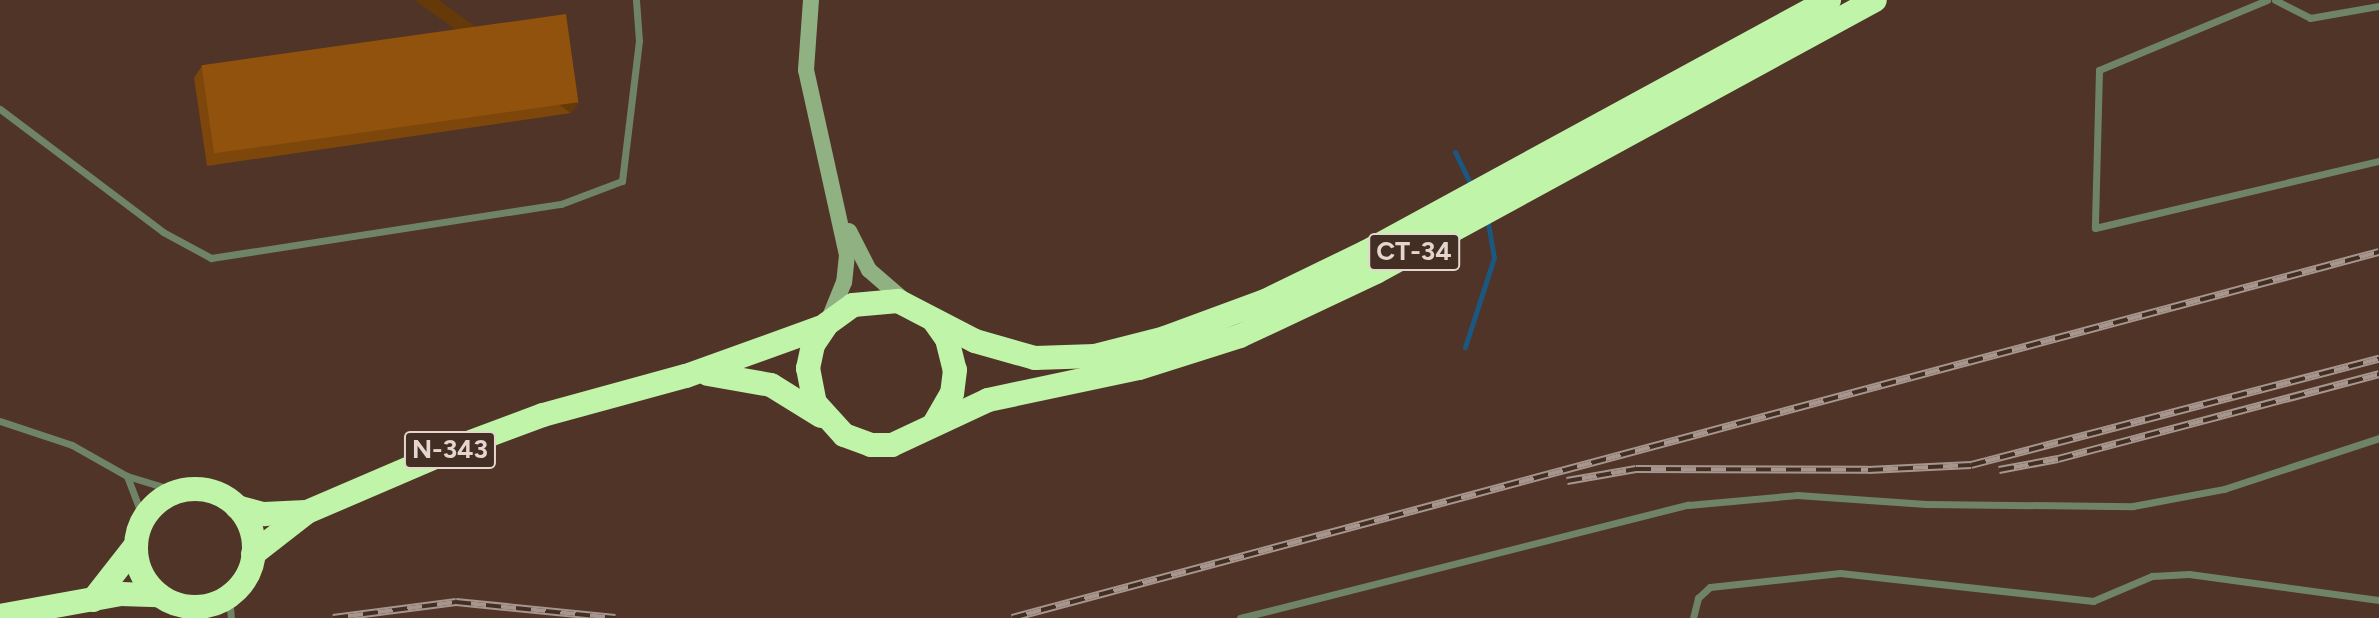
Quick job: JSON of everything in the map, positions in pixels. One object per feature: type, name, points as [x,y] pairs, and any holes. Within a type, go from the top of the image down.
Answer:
[{"type":"highway","name":"CT-34","points":[[826,325],[865,301],[888,299],[922,312],[994,349],[1055,360],[1095,356],[1197,328],[1366,252],[1829,0]]},
{"type":"highway","name":"CT-34","points":[[834,428],[861,443],[881,446],[924,432],[988,400],[1139,368],[1274,322],[1408,255],[1875,0]]},
{"type":"highway","points":[[922,312],[947,339],[955,370],[947,406],[924,432]]},
{"type":"highway","points":[[826,325],[810,356],[809,380],[815,403],[834,428]]},
{"type":"highway","name":"N-343","points":[[0,616],[93,600],[159,595],[191,612],[214,604],[230,607],[248,573],[253,554],[307,512],[543,415],[686,376],[826,325]]},
{"type":"highway","name":"N-343","points":[[686,376],[734,375],[771,385],[834,428]]},
{"type":"highway","points":[[93,600],[136,545],[143,518],[176,491]]},
{"type":"highway","name":"N-343","points":[[176,491],[219,494],[237,507],[264,514],[307,512]]},
{"type":"highway","points":[[237,507],[249,525],[253,554]]},
{"type":"highway","points":[[136,545],[142,576],[159,595]]},
{"type":"main road","points":[[811,0],[806,70],[817,137],[837,200],[869,270],[922,312]]},
{"type":"main road","points":[[826,325],[847,269],[837,200]]},
{"type":"lane","points":[[0,109],[163,232],[211,258],[561,204],[622,181],[639,41],[636,0]]},
{"type":"lane","points":[[2267,0],[2099,70],[2095,228],[2379,161]]},
{"type":"lane","points":[[2275,0],[2310,18],[2379,6]]},
{"type":"lane","points":[[0,421],[72,445],[127,476],[176,491]]},
{"type":"lane","points":[[1240,618],[1688,505],[1797,495],[1926,504],[2133,506],[2224,489],[2379,438]]},
{"type":"lane","points":[[127,476],[143,518]]},
{"type":"lane","points":[[1693,618],[1698,598],[1710,587],[1840,573],[2078,601],[2093,601],[2152,576],[2189,574],[2379,600]]},
{"type":"shaded area","points":[[0,0],[2379,0],[2379,618],[0,618]]},
{"type":"building","points":[[566,14],[578,102],[214,153],[202,65]]},
{"type":"waterway","points":[[1455,152],[1472,187]]},
{"type":"waterway","points":[[1465,347],[1494,258],[1487,217]]},
{"type":"railway","points":[[1012,618],[2379,252]]},
{"type":"railway","points":[[1567,481],[1636,469],[1868,470],[1971,465],[2379,359]]},
{"type":"railway","points":[[1999,470],[2058,459],[2379,374]]},
{"type":"railway","points":[[333,618],[456,602],[615,618]]}]
